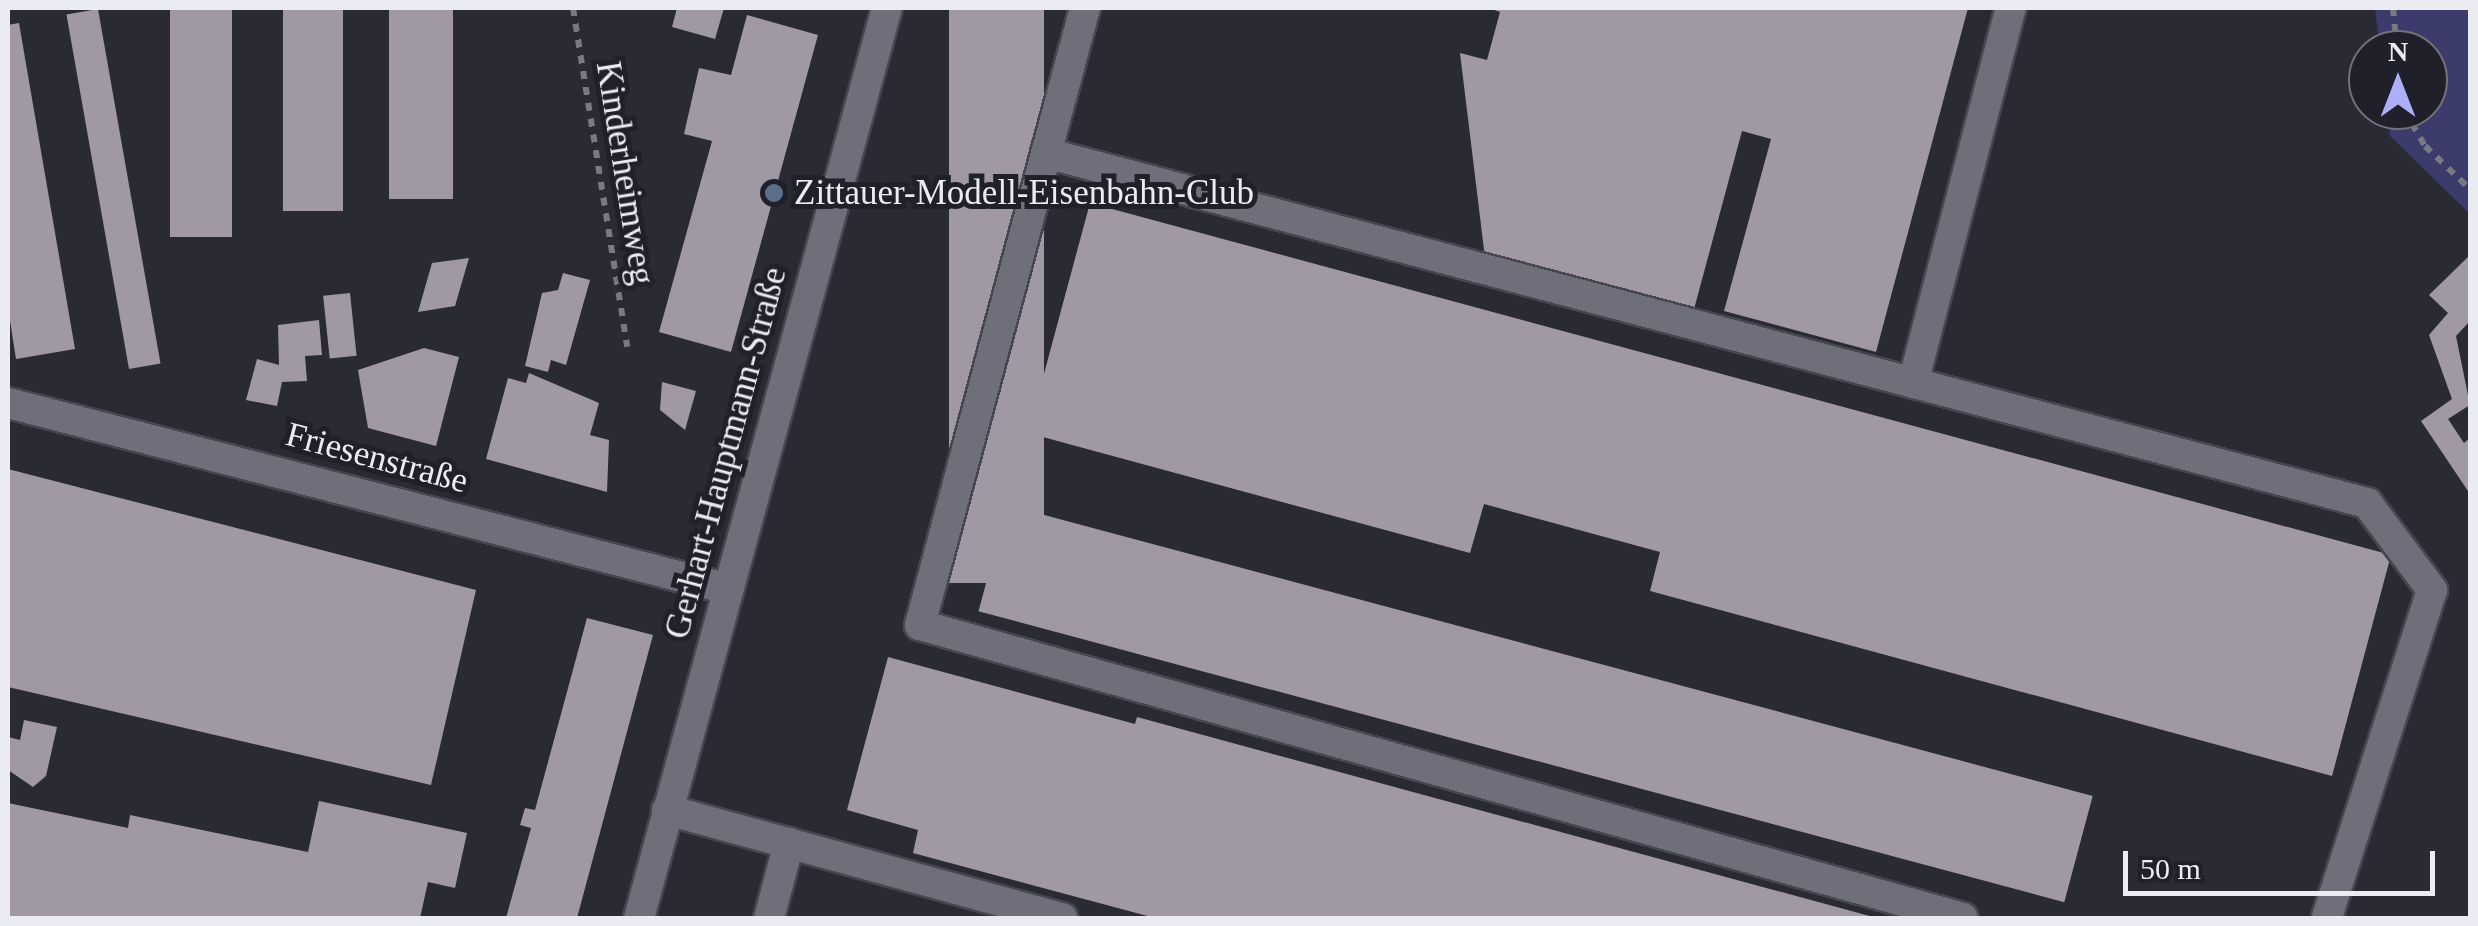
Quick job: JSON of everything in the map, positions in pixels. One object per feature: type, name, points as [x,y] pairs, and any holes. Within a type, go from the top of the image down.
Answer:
[{"type":"street","name":"Gerhart-Hauptmann-Straße","points":[[640,918],[886,8]]},
{"type":"street","points":[[1084,8],[920,624],[1963,918]]},
{"type":"street","points":[[1914,383],[2011,8]]},
{"type":"street","points":[[1046,152],[2367,502],[2432,590],[2327,918]]},
{"type":"street","name":"Friesenstraße","points":[[8,403],[728,589]]},
{"type":"street","points":[[667,810],[1063,918]]},
{"type":"street","points":[[769,918],[788,843]]},
{"type":"path","name":"Kinderheimweg","points":[[574,8],[627,346]]},
{"type":"path","points":[[2416,130],[2425,146],[2470,189]]},
{"type":"shaded area","points":[[2375,8],[2470,8],[2470,214],[2390,136],[2389,130],[2448,130],[2448,30],[2378,30]]},
{"type":"building","points":[[170,8],[232,8],[232,237],[170,237]]},
{"type":"building","points":[[283,8],[343,8],[343,211],[283,211]]},
{"type":"building","points":[[389,8],[453,8],[453,199],[389,199]]},
{"type":"building","points":[[677,8],[724,8],[715,39],[672,27]]},
{"type":"building","points":[[949,8],[1044,8],[1044,583],[949,583]]},
{"type":"building","points":[[1489,8],[1968,8],[1876,352],[1724,311],[1771,139],[1742,131],[1693,313],[1485,258],[1460,53],[1487,60],[1500,12]]},
{"type":"building","points":[[98,9],[161,364],[129,369],[66,15]]},
{"type":"building","points":[[747,15],[818,35],[731,352],[659,332],[712,141],[684,134],[699,68],[731,75]]},
{"type":"building","points":[[19,23],[75,349],[16,359],[8,308],[8,25]]},
{"type":"building","points":[[1090,203],[2391,555],[2332,776],[1650,591],[1660,552],[1484,504],[1470,553],[1028,433]]},
{"type":"building","points":[[2470,255],[2470,321],[2456,336],[2470,405],[2448,419],[2464,443],[2470,438],[2470,494],[2421,421],[2452,399],[2429,335],[2448,313],[2429,295]]},
{"type":"building","points":[[469,258],[455,306],[418,312],[432,263]]},
{"type":"building","points":[[563,273],[590,280],[566,365],[551,360],[548,372],[525,366],[542,293],[558,290]]},
{"type":"building","points":[[350,293],[357,356],[330,358],[323,296]]},
{"type":"building","points":[[319,320],[322,355],[305,356],[307,381],[282,382],[277,406],[246,400],[257,359],[279,365],[278,325]]},
{"type":"building","points":[[424,348],[459,357],[436,446],[368,428],[358,370]]},
{"type":"building","points":[[529,373],[599,403],[590,435],[609,440],[607,492],[486,459],[508,378],[526,383]]},
{"type":"building","points":[[662,382],[696,391],[685,430],[660,410]]},
{"type":"building","points":[[8,469],[476,590],[431,785],[8,687]]},
{"type":"building","points":[[1007,505],[2093,796],[2064,902],[979,611]]},
{"type":"building","points":[[587,618],[653,635],[577,918],[506,918],[531,828],[520,825],[525,808],[535,810]]},
{"type":"building","points":[[888,657],[1135,724],[1137,717],[1877,918],[1155,918],[913,853],[918,830],[847,810]]},
{"type":"building","points":[[24,720],[57,727],[46,776],[33,787],[8,770],[8,737],[20,740]]},
{"type":"building","points":[[319,801],[467,833],[455,888],[428,882],[420,918],[8,918],[8,803],[128,828],[130,815],[308,852]]},
{"type":"place","name":"Zittauer-Modell-Eisenbahn-Club","points":[[774,193]]}]
